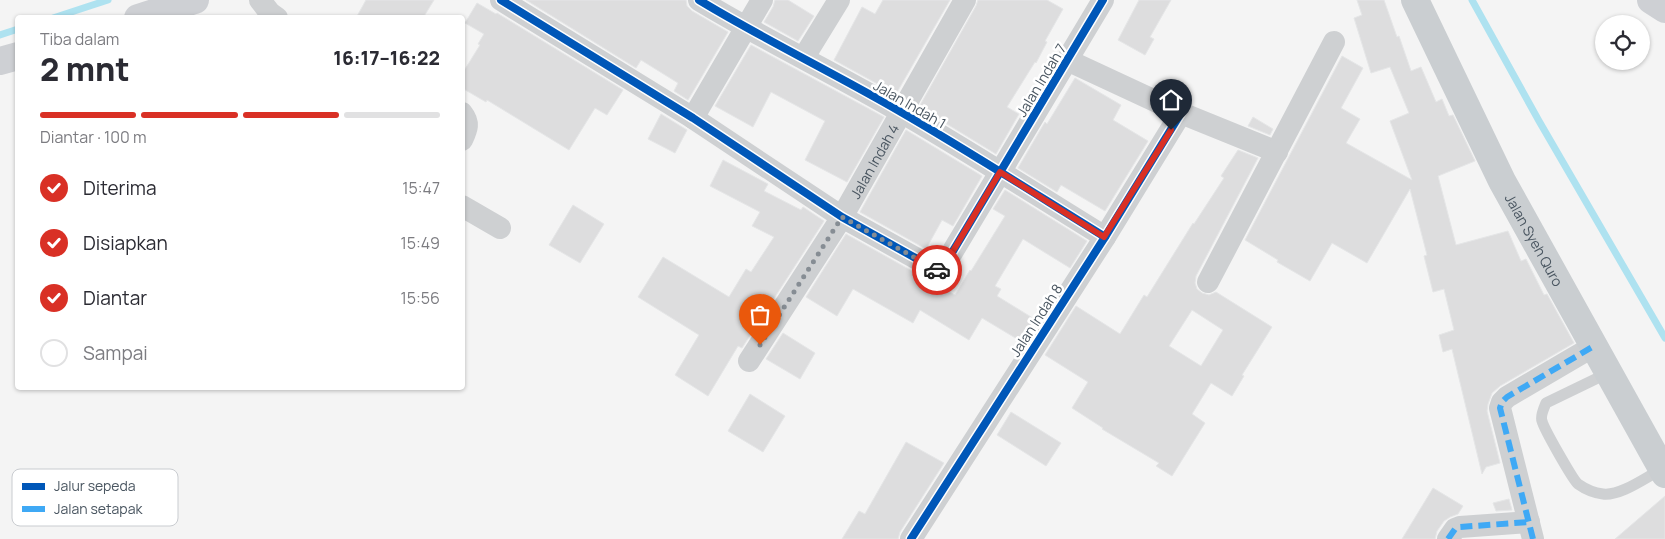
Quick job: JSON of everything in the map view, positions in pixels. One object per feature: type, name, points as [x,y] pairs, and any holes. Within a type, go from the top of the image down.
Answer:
[{"type":"main road","name":"Jalan Syeh Quro","points":[[1415,0],[1502,180],[1664,471]]},
{"type":"street","points":[[148,15],[195,0]]},
{"type":"street","points":[[260,0],[273,15]]},
{"type":"street","points":[[501,0],[693,118],[842,217]]},
{"type":"street","name":"Jalan Indah 1","points":[[699,0],[745,28],[804,57],[901,112],[1104,237]]},
{"type":"street","points":[[693,118],[762,0]]},
{"type":"street","points":[[804,57],[839,0]]},
{"type":"street","name":"Jalan Indah 4","points":[[749,361],[842,217],[965,0]]},
{"type":"street","name":"Jalan Indah 7","points":[[842,217],[934,269],[940,270],[1103,0]]},
{"type":"street","points":[[1651,0],[1665,9]]},
{"type":"street","points":[[1208,282],[1334,42]]},
{"type":"street","points":[[0,61],[15,57]]},
{"type":"street","points":[[1067,60],[1181,113],[1277,152]]},
{"type":"street","name":"Jalan Indah 8","points":[[911,539],[1181,113]]},
{"type":"street","points":[[465,117],[468,121],[465,133]]},
{"type":"street","points":[[465,208],[500,228]]},
{"type":"street","points":[[1448,539],[1455,529],[1460,527],[1531,530],[1500,408],[1502,402],[1507,397],[1594,346]]},
{"type":"lane","points":[[1608,373],[1546,403],[1543,410],[1541,421],[1569,472],[1577,483],[1588,490],[1603,494],[1616,493],[1664,471]]},
{"type":"building","points":[[366,0],[434,0],[425,15],[358,15]]},
{"type":"building","points":[[526,0],[686,0],[687,6],[692,11],[728,32],[688,100],[674,91],[678,83],[641,60],[636,68]]},
{"type":"building","points":[[775,0],[788,0],[814,16],[798,41],[764,22]]},
{"type":"building","points":[[883,0],[950,0],[896,94],[834,60],[862,7],[875,14]]},
{"type":"building","points":[[978,0],[1047,0],[1063,9],[1045,41],[1047,42],[1036,63],[1007,107],[1019,114],[996,154],[919,107]]},
{"type":"building","points":[[1139,0],[1171,0],[1150,37],[1154,39],[1145,55],[1118,40]]},
{"type":"building","points":[[1357,0],[1384,0],[1411,71],[1421,67],[1436,102],[1442,99],[1449,116],[1453,115],[1475,161],[1438,176],[1456,245],[1508,231],[1521,261],[1526,259],[1544,295],[1547,294],[1574,343],[1500,386],[1492,393],[1487,411],[1500,463],[1486,467],[1482,474],[1452,349],[1443,352],[1439,335],[1454,330],[1444,289],[1433,292],[1424,256],[1427,255],[1410,189],[1367,263],[1332,243],[1310,281],[1277,262],[1278,260],[1245,240],[1342,56],[1363,68],[1341,108],[1360,119],[1346,143],[1412,180],[1390,121],[1409,113],[1390,67],[1371,73],[1354,18],[1362,15]]},
{"type":"building","points":[[477,3],[497,13],[623,90],[607,115],[595,108],[569,150],[487,100],[486,102],[465,90],[465,69],[480,45],[478,44],[484,34],[465,23]]},
{"type":"building","points":[[751,45],[884,117],[847,182],[805,160],[825,121],[771,92],[753,127],[715,106]]},
{"type":"building","points":[[1075,78],[1121,105],[1113,120],[1148,141],[1105,211],[1061,185],[1057,192],[1018,168],[1045,122],[1047,124]]},
{"type":"building","points":[[661,114],[687,130],[675,153],[648,139]]},
{"type":"building","points":[[1253,117],[1273,129],[1270,135],[1248,126]]},
{"type":"building","points":[[906,130],[982,176],[953,226],[942,220],[926,249],[860,212]]},
{"type":"building","points":[[1238,150],[1258,158],[1196,276],[1195,283],[1197,289],[1209,295],[1216,292],[1272,327],[1242,375],[1244,376],[1232,396],[1211,383],[1192,414],[1205,423],[1172,476],[1156,466],[1159,463],[1102,429],[1072,408],[1088,382],[1045,355],[1076,306],[1120,334],[1144,295],[1147,297],[1193,223],[1224,178],[1221,176]],"holes":[[[1192,310],[1223,330],[1201,366],[1169,346]]]},
{"type":"building","points":[[723,160],[768,184],[764,191],[801,210],[803,207],[824,221],[742,348],[738,346],[708,396],[675,375],[699,335],[638,297],[663,257],[729,297],[746,269],[751,272],[774,237],[752,226],[760,212],[710,186]]},
{"type":"building","points":[[1005,190],[1087,241],[1070,268],[1023,239],[995,286],[1001,289],[997,296],[1036,320],[1022,342],[982,318],[969,340],[920,310],[913,323],[853,289],[837,316],[806,297],[846,234],[955,295],[1005,216],[993,209]]},
{"type":"building","points":[[573,205],[604,224],[580,263],[549,245]]},
{"type":"building","points":[[783,333],[815,353],[800,379],[766,359]]},
{"type":"building","points":[[750,394],[785,416],[763,452],[728,431]]},
{"type":"building","points":[[1011,412],[1061,443],[1046,466],[997,435]]},
{"type":"building","points":[[906,442],[944,463],[900,532],[898,539],[842,539],[859,511],[865,514]]},
{"type":"building","points":[[1433,488],[1463,506],[1458,514],[1444,521],[1437,531],[1435,539],[1402,539]]},
{"type":"building","points":[[1665,496],[1665,539],[1615,539]]},
{"type":"building","points":[[1509,499],[1512,510],[1496,511],[1493,503]]},
{"type":"waterway","points":[[62,15],[108,0]]},
{"type":"waterway","points":[[1472,0],[1539,121],[1665,338]]},
{"type":"waterway","points":[[0,35],[15,30]]},
{"type":"marked path","points":[[1533,539],[1500,408],[1502,402],[1507,397],[1594,346]]},
{"type":"marked path","points":[[1448,539],[1455,529],[1460,527],[1529,522]]},
{"type":"cycle path","points":[[501,0],[693,118],[842,217],[937,270],[944,266],[1103,0]]},
{"type":"cycle path","points":[[699,0],[901,112],[1105,237]]},
{"type":"cycle path","points":[[911,539],[1105,237],[1181,113]]},
{"type":"way so far","points":[[760,345],[842,217],[937,270]]},
{"type":"route","points":[[937,270],[944,266],[1000,172],[1104,237],[1171,130]]}]
